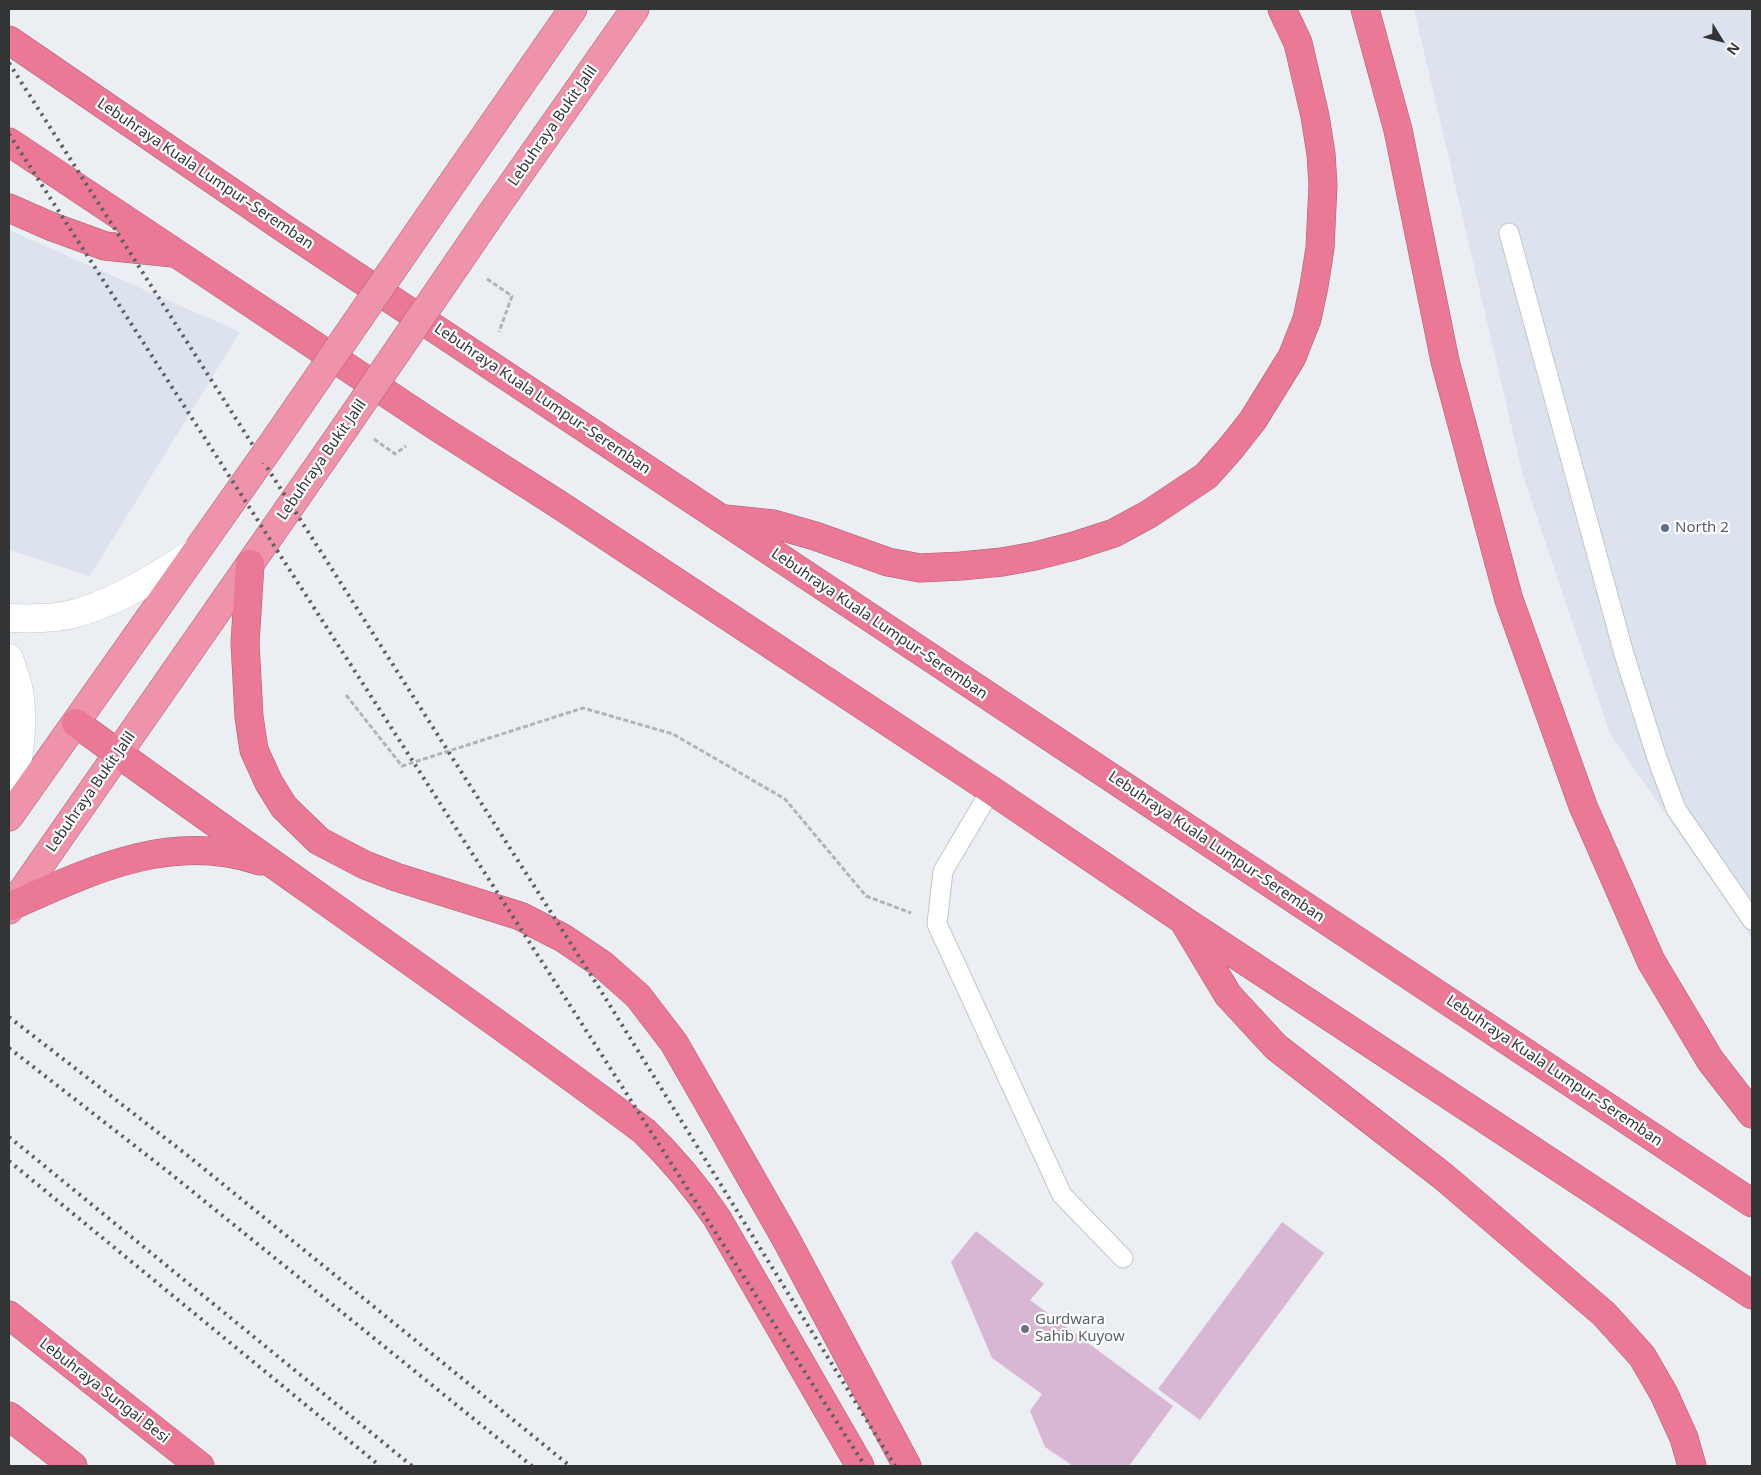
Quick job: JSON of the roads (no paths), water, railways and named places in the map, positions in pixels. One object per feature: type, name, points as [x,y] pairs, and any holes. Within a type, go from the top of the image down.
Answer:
[{"type":"highway","points":[[9,817],[268,450],[574,9]]},
{"type":"highway","name":"Lebuhraya Bukit Jalil","points":[[10,908],[635,9]]},
{"type":"highway","points":[[721,519],[772,524],[815,536],[888,562],[920,568],[961,566],[1002,562],[1035,556],[1114,533],[1149,514],[1206,476],[1253,420],[1292,357],[1306,319],[1314,286],[1320,248],[1323,184],[1321,154],[1298,43],[1282,9]]},
{"type":"highway","points":[[1365,9],[1398,130],[1445,361],[1509,600],[1583,806],[1650,961],[1710,1060],[1752,1114]]},
{"type":"highway","name":"Lebuhraya Kuala Lumpur–Seremban","points":[[9,40],[291,233],[1752,1203]]},
{"type":"highway","points":[[9,142],[1752,1295]]},
{"type":"highway","points":[[9,208],[50,226],[105,246],[177,253]]},
{"type":"highway","points":[[250,564],[245,643],[249,717],[254,750],[269,783],[284,807],[319,841],[365,865],[396,877],[520,916],[563,938],[603,965],[638,996],[674,1043],[786,1239],[907,1466]]},
{"type":"highway","points":[[76,723],[379,938],[644,1131],[674,1160],[717,1218],[860,1466]]},
{"type":"highway","points":[[10,908],[84,874],[128,859],[174,852],[211,850],[245,856],[275,866]]},
{"type":"highway","points":[[1183,920],[1228,995],[1276,1047],[1444,1178],[1604,1314],[1642,1356],[1664,1394],[1684,1438],[1692,1466]]},
{"type":"highway","name":"Lebuhraya Sungai Besi","points":[[9,1315],[200,1466]]},
{"type":"highway","points":[[9,1416],[73,1466]]},
{"type":"main road","points":[[9,618],[48,618],[77,613],[108,601],[142,584],[198,550]]},
{"type":"main road","points":[[9,658],[19,691],[21,730],[18,763],[9,807]]},
{"type":"lane","points":[[1508,233],[1624,654],[1657,758],[1676,809],[1752,920]]},
{"type":"lane","points":[[991,790],[943,871],[938,924],[1062,1195],[1123,1258]]},
{"type":"railway","points":[[9,63],[596,983],[895,1466]]},
{"type":"railway","points":[[9,134],[865,1466]]},
{"type":"railway","points":[[9,1017],[187,1155],[570,1466]]},
{"type":"railway","points":[[9,1048],[171,1174],[532,1466]]},
{"type":"railway","points":[[9,1137],[412,1466]]},
{"type":"railway","points":[[9,1161],[380,1466]]},
{"type":"place","name":"North 2","points":[[1665,528]]},
{"type":"place","name":"Gurdwara Sahib Kuyow","points":[[1025,1329]]}]
